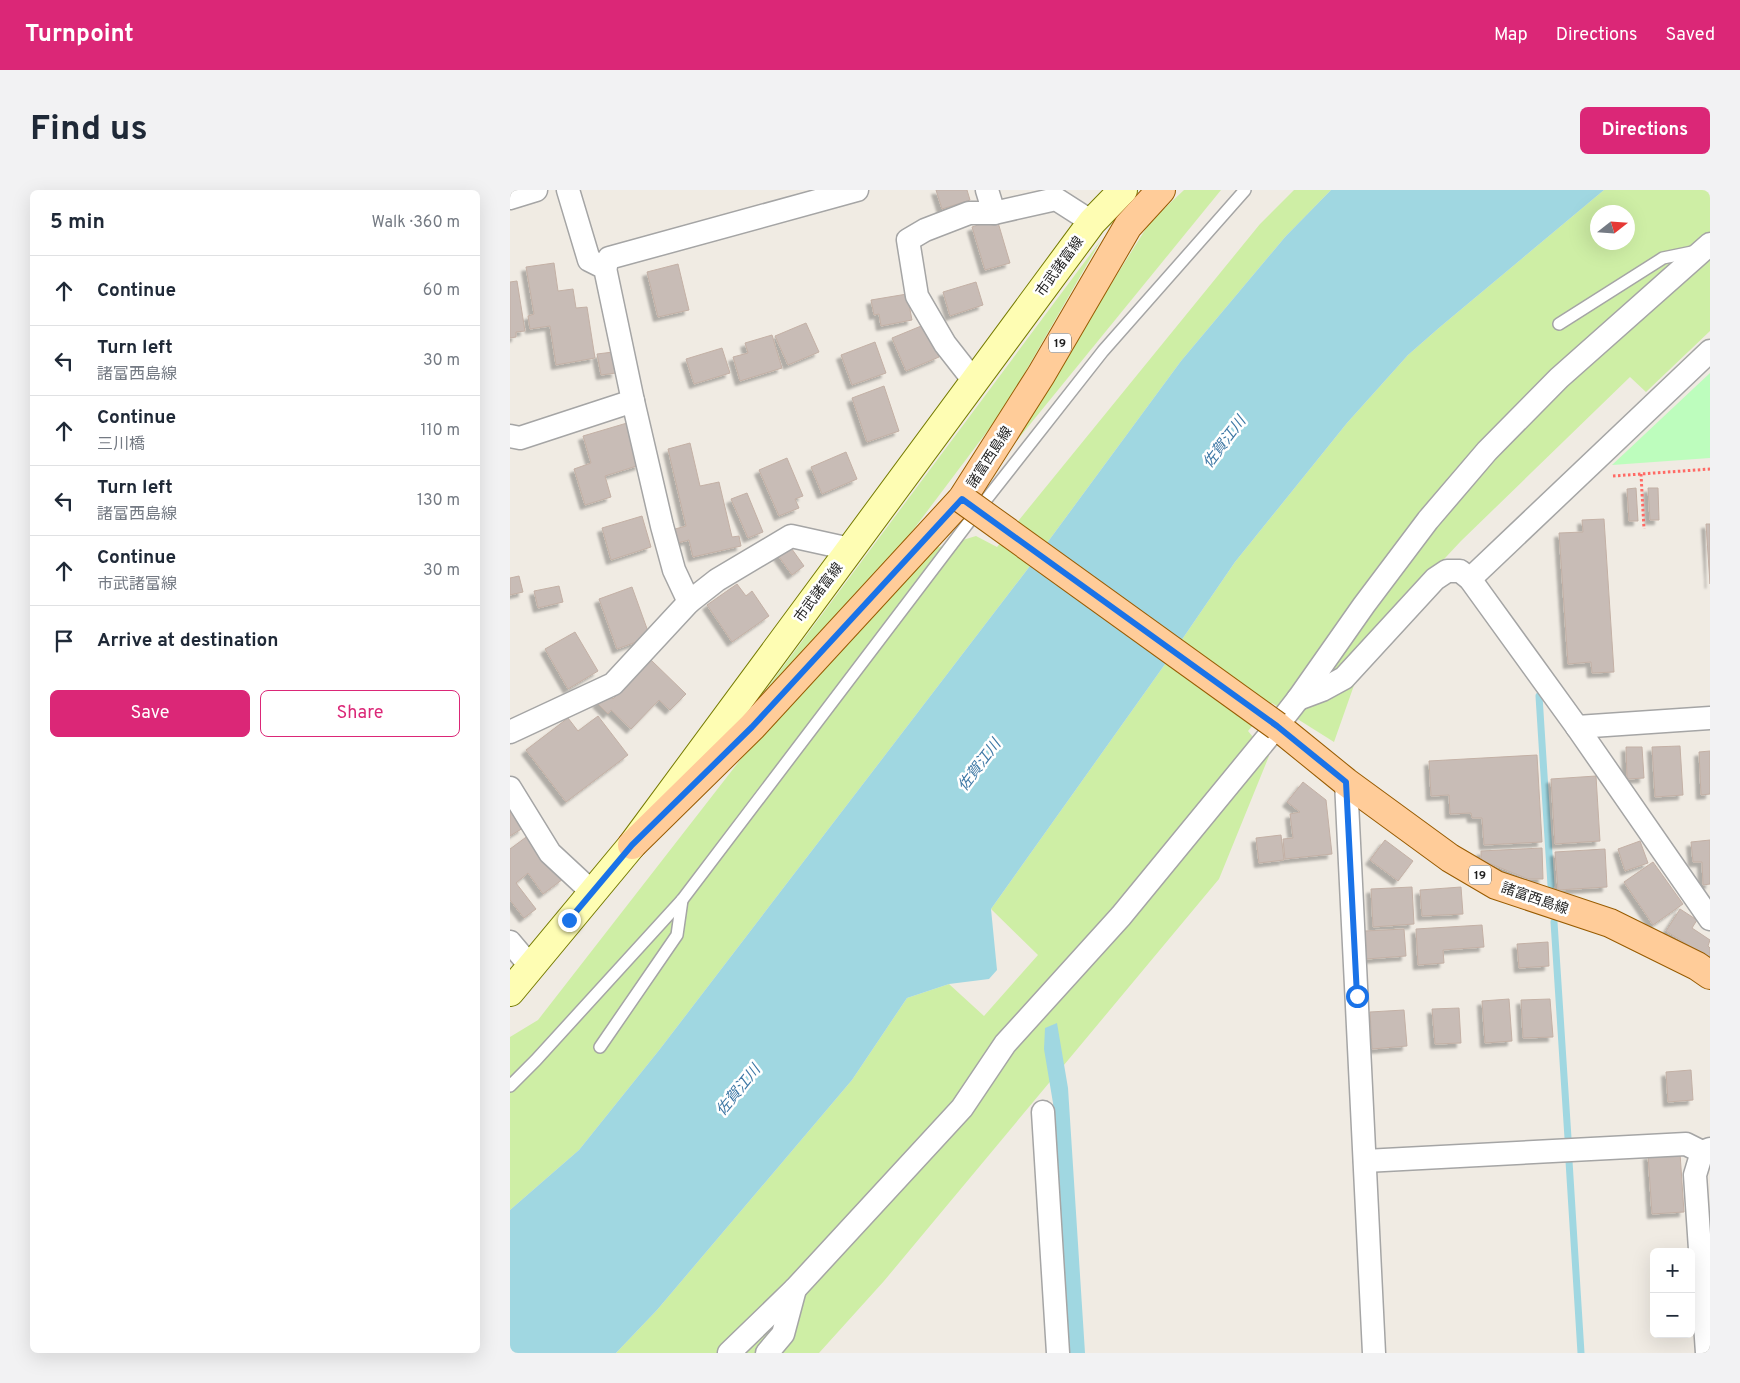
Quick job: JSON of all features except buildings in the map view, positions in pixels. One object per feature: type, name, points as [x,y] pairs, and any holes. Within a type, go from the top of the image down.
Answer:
[{"type":"main road","name":"市武諸富線","points":[[510,992],[632,845],[1092,222],[1123,190]]},
{"type":"main road","name":"諸富西島線","points":[[632,845],[752,727],[970,504],[1041,375],[1128,226],[1162,190]]},
{"type":"main road","name":"19","points":[[970,504],[1277,726]]},
{"type":"main road","name":"諸富西島線","points":[[1277,726],[1346,782],[1450,858],[1496,885],[1610,923],[1697,966],[1710,975]]},
{"type":"street","points":[[510,198],[536,190]]},
{"type":"street","points":[[568,190],[589,260],[605,268]]},
{"type":"street","points":[[689,602],[674,570],[662,526],[605,268],[609,258],[857,190]]},
{"type":"street","points":[[987,190],[994,213]]},
{"type":"street","points":[[974,381],[945,344],[917,296],[908,240],[925,230],[969,213],[994,213],[1056,198],[1092,222]]},
{"type":"street","points":[[729,1353],[795,1289],[962,1108],[1005,1044],[1122,916],[1277,726],[1428,520],[1487,451],[1559,378],[1707,247]]},
{"type":"street","points":[[1470,579],[1710,351]]},
{"type":"street","points":[[510,436],[520,438],[633,401]]},
{"type":"street","points":[[510,732],[613,684],[689,602],[717,580],[791,536],[850,549]]},
{"type":"street","points":[[1298,699],[1322,690],[1344,678],[1435,579],[1447,571],[1460,571],[1470,579],[1577,727],[1710,919]]},
{"type":"street","points":[[1577,727],[1710,718]]},
{"type":"street","points":[[1346,782],[1374,1353]]},
{"type":"street","points":[[510,788],[550,853],[592,892]]},
{"type":"street","points":[[510,942],[531,967]]},
{"type":"street","points":[[1043,1112],[1058,1353]]},
{"type":"street","points":[[1364,1161],[1686,1144],[1706,1151],[1694,1175],[1707,1353]]},
{"type":"street","points":[[768,1353],[783,1334],[795,1289]]},
{"type":"lane","points":[[510,1086],[682,900],[970,504],[1245,190]]},
{"type":"lane","points":[[1559,324],[1663,258],[1707,247]]},
{"type":"lane","points":[[600,1047],[677,935],[682,900]]},
{"type":"path","points":[[1576,478],[1710,470]]},
{"type":"path","points":[[1641,474],[1644,529]]},
{"type":"green space","points":[[1184,190],[1221,190],[1001,460],[1150,222]]},
{"type":"green space","points":[[1294,190],[1331,190],[1285,237],[1181,361],[1033,562],[660,1049],[579,1150],[510,1210],[510,1037],[538,1020],[751,746],[933,549],[976,536],[997,547],[1260,224]]},
{"type":"green space","points":[[1604,190],[1710,190],[1710,331],[1646,392],[1630,377],[1461,541],[1371,637],[1334,742],[1272,703],[1248,731],[1269,756],[1219,879],[884,1281],[819,1353],[616,1353],[657,1310],[852,1080],[907,998],[949,984],[984,1016],[1038,955],[991,909],[1168,660],[1235,562],[1347,423],[1408,355]]},
{"type":"green space","points":[[1101,240],[1004,409],[886,566],[762,695]]},
{"type":"green space","points":[[1710,373],[1710,458],[1612,465]]},
{"type":"water","name":"佐賀江川","points":[[1331,190],[1604,190],[1408,355],[1347,423],[1235,562],[1168,660],[991,909],[997,970],[989,979],[949,984],[907,998],[852,1080],[657,1310],[616,1353],[510,1353],[510,1210],[579,1150],[660,1049],[1033,562],[1181,361],[1285,237]]},
{"type":"water","points":[[1057,1023],[1068,1088],[1085,1353],[1069,1353],[1053,1103],[1044,1049],[1045,1028]]},
{"type":"waterway","points":[[1539,696],[1551,885]]},
{"type":"waterway","points":[[1554,922],[1568,1138]]},
{"type":"waterway","points":[[1569,1161],[1581,1353]]},
{"type":"route","points":[[569,920],[632,845],[752,727],[962,499],[1277,726],[1346,782],[1357,996]]}]
